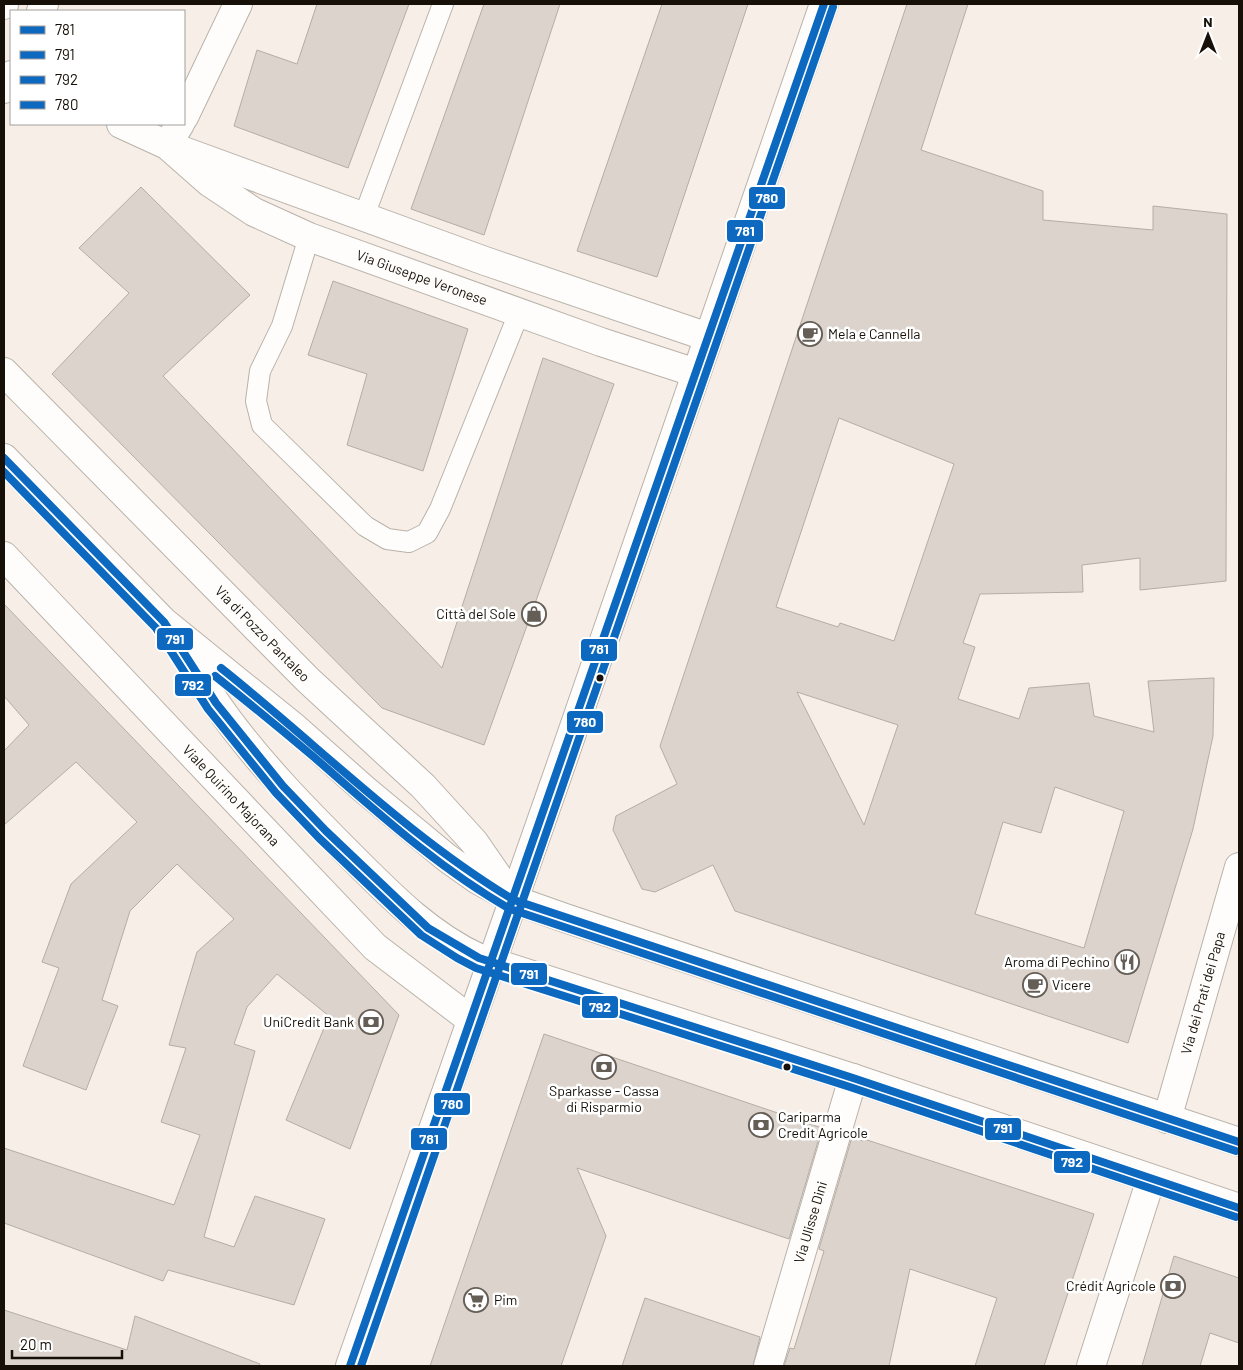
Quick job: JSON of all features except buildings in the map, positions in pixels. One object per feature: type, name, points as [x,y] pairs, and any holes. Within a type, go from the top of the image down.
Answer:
[{"type":"main road","points":[[185,115],[238,4]]},
{"type":"main road","points":[[350,1366],[514,900],[824,4]]},
{"type":"main road","points":[[4,88],[10,77]]},
{"type":"main road","name":"Via Giuseppe Veronese","points":[[126,125],[174,134],[364,216],[485,261],[708,337]]},
{"type":"main road","name":"Via Giuseppe Veronese","points":[[174,134],[232,198],[254,212],[309,237],[519,313],[696,373]]},
{"type":"main road","name":"Via di Pozzo Pantaleo","points":[[4,372],[308,680],[423,786],[474,842],[514,900]]},
{"type":"main road","points":[[4,458],[164,622],[295,728],[365,790],[447,858],[478,880],[514,900],[1239,1142]]},
{"type":"main road","name":"Viale Quirino Majorana","points":[[4,556],[375,947],[471,1020]]},
{"type":"main road","points":[[164,622],[216,703],[283,786],[326,831],[428,928],[462,950],[853,1078],[1239,1208]]},
{"type":"main road","name":"Via dei Prati dei Papa","points":[[1167,1119],[1239,867]]},
{"type":"main road","name":"Via Ulisse Dini","points":[[768,1366],[853,1078]]},
{"type":"main road","points":[[1091,1366],[1151,1179]]},
{"type":"lane","points":[[364,216],[443,4]]},
{"type":"lane","points":[[309,237],[282,326],[260,371],[256,401],[262,425],[365,526],[387,539],[409,542],[427,533],[440,509],[519,313]]},
{"type":"transit line","name":"781","points":[[350,1366],[824,4]]},
{"type":"transit line","name":"780","points":[[361,1366],[833,7]]},
{"type":"transit line","name":"791","points":[[4,458],[164,622],[216,703],[283,786],[326,831],[428,928],[479,958],[853,1078],[1239,1208]]},
{"type":"transit line","name":"792","points":[[4,472],[156,628],[208,709],[276,793],[319,838],[421,935],[457,958],[476,968],[850,1087],[1236,1217]]},
{"type":"transit line","name":"791","points":[[221,668],[400,819],[437,848],[514,900],[1239,1142]]},
{"type":"transit line","name":"792","points":[[215,676],[433,857],[483,893],[510,909],[1236,1151]]},
{"type":"place","name":"Mela e Cannella","points":[[810,334]]},
{"type":"place","name":"Città del Sole","points":[[534,614]]},
{"type":"place","name":"Aroma di Pechino","points":[[1127,962]]},
{"type":"place","name":"Vicere","points":[[1035,985]]},
{"type":"place","name":"UniCredit Bank","points":[[371,1022]]},
{"type":"place","name":"Sparkasse - Cassa di Risparmio","points":[[604,1067]]},
{"type":"place","name":"Cariparma Credit Agricole","points":[[761,1125]]},
{"type":"place","name":"Crédit Agricole","points":[[1173,1286]]},
{"type":"place","name":"Pim","points":[[476,1300]]}]
